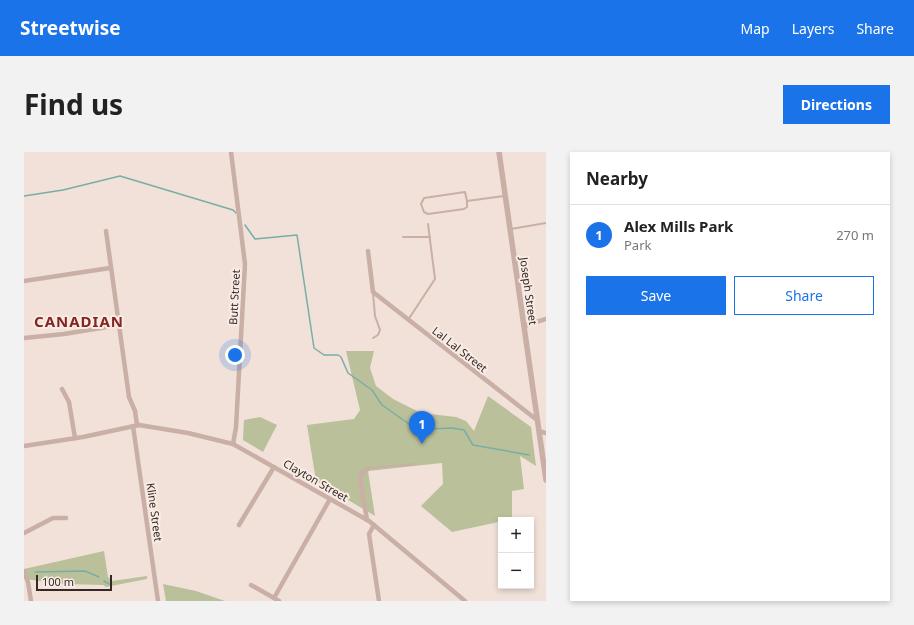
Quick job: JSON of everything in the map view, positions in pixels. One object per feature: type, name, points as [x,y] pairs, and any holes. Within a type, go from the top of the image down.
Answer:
[{"type":"street","name":"Butt Street","points":[[230,152],[245,264],[236,427],[233,444]]},
{"type":"street","name":"Joseph Street","points":[[499,152],[546,480]]},
{"type":"street","name":"Kline Street","points":[[106,231],[129,397],[135,410],[135,426],[158,601]]},
{"type":"street","points":[[368,252],[373,292]]},
{"type":"street","points":[[24,280],[110,268]]},
{"type":"street","name":"Lal Lal Street","points":[[373,292],[537,420]]},
{"type":"street","points":[[524,326],[546,319]]},
{"type":"street","points":[[24,338],[119,325]]},
{"type":"street","points":[[62,389],[69,402],[75,438]]},
{"type":"street","name":"Clayton Street","points":[[135,426],[188,433],[233,444],[367,520],[465,601]]},
{"type":"street","points":[[24,446],[135,426]]},
{"type":"street","points":[[539,431],[546,433]]},
{"type":"street","points":[[239,525],[274,467]]},
{"type":"street","points":[[367,520],[360,479],[362,472],[368,469]]},
{"type":"street","points":[[251,586],[276,600],[330,499]]},
{"type":"street","points":[[24,533],[52,518],[66,518]]},
{"type":"street","points":[[374,525],[369,534],[379,601]]},
{"type":"street","points":[[24,571],[28,582],[31,601]]},
{"type":"lane","points":[[465,192],[467,201],[467,207],[464,209],[429,214],[424,213],[421,206],[424,198],[465,192]]},
{"type":"lane","points":[[467,201],[505,195]]},
{"type":"lane","points":[[510,229],[546,223]]},
{"type":"lane","points":[[408,320],[435,279],[428,224]]},
{"type":"lane","points":[[403,237],[426,236],[430,238]]},
{"type":"lane","points":[[373,292],[375,314],[380,330],[378,335],[373,338]]},
{"type":"lane","points":[[368,469],[414,464]]},
{"type":"green space","points":[[346,351],[374,351],[370,368],[376,386],[393,399],[421,413],[456,417],[466,421],[474,431],[488,396],[531,427],[536,466],[520,456],[524,489],[512,491],[512,517],[498,517],[498,522],[452,532],[421,506],[443,484],[442,463],[368,471],[375,516],[316,481],[307,425],[354,419],[360,410]]},
{"type":"green space","points":[[260,417],[277,425],[263,452],[243,440],[244,420]]},
{"type":"green space","points":[[104,551],[108,577],[112,581],[147,576],[147,579],[106,587],[103,585],[65,584],[24,579],[24,569]]},
{"type":"green space","points":[[163,584],[196,591],[225,601],[166,601]]},
{"type":"waterway","points":[[24,196],[63,190],[120,176],[233,210],[236,213]]},
{"type":"waterway","points":[[245,225],[255,239],[297,235],[314,348],[324,355],[338,355],[341,357],[348,373],[372,390],[382,405],[409,424],[429,429],[452,428],[464,430],[473,445],[529,455]]},
{"type":"waterway","points":[[35,572],[85,571],[99,577]]},
{"type":"waterway","points":[[104,581],[109,584]]},
{"type":"place","name":"Alex Mills Park","points":[[422,444]]},
{"type":"district","name":"CANADIAN","points":[[79,321]]}]
